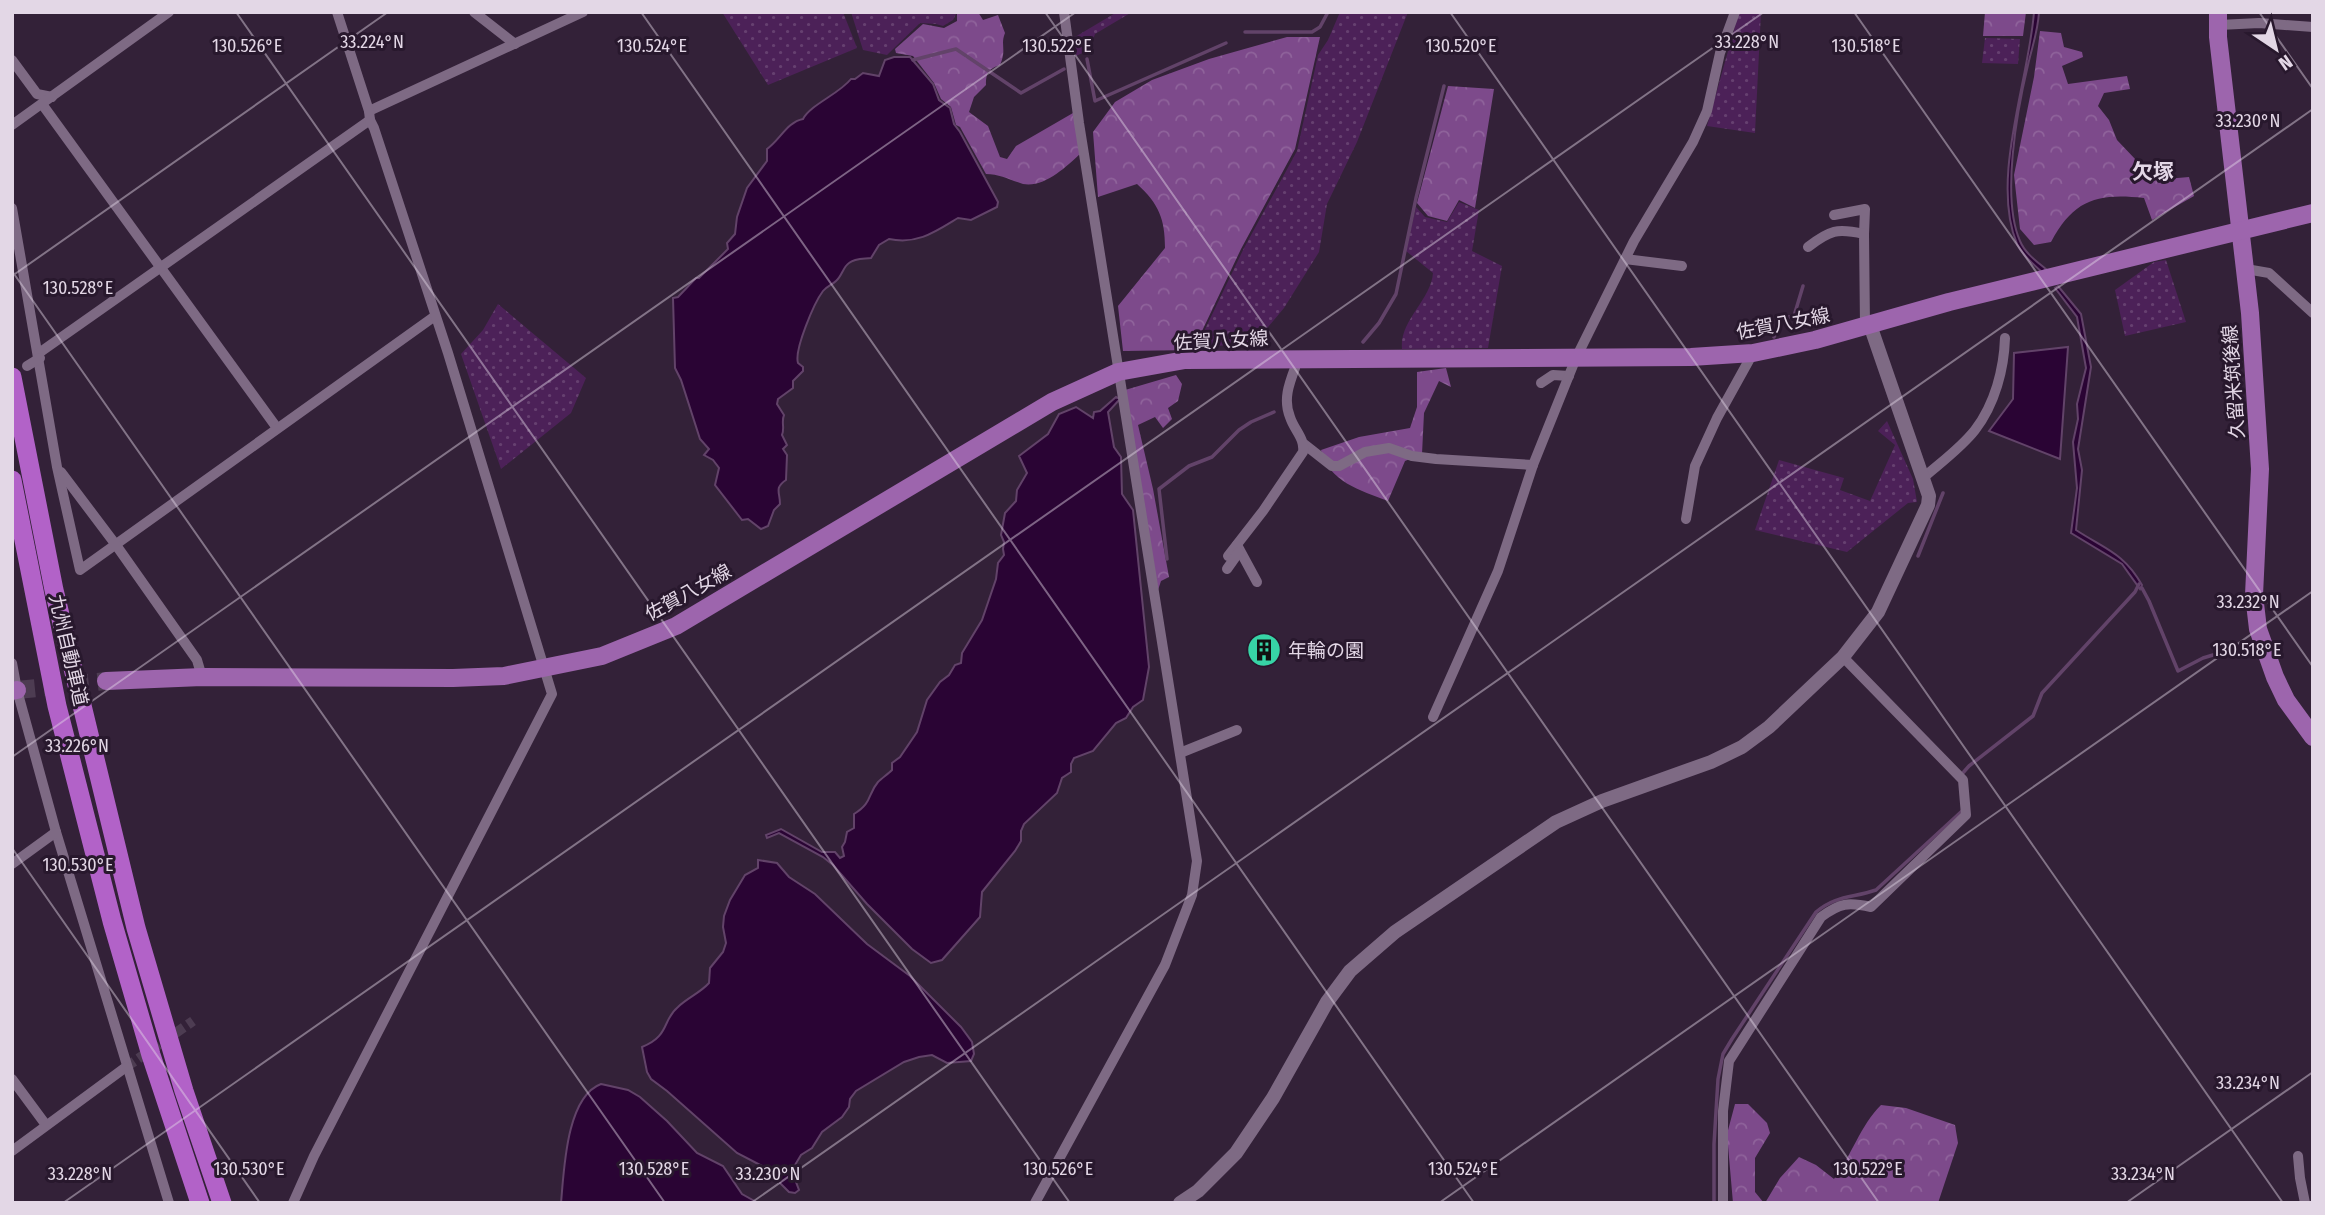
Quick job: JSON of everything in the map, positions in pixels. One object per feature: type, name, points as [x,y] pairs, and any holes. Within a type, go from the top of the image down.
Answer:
[{"type":"highway","name":"九州自動車道","points":[[19,371],[54,590],[136,928],[184,1091],[222,1203]]},
{"type":"highway","name":"九州自動車道","points":[[12,480],[57,706],[112,921],[151,1055],[200,1203]]},
{"type":"main road","name":"久留米筑後線","points":[[2218,19],[2246,269],[2260,469],[2254,595],[2258,629],[2274,677],[2286,700],[2313,737]]},
{"type":"main road","name":"佐賀八女線","points":[[106,681],[202,677],[504,676],[603,656],[676,626],[1052,402],[1118,372],[1185,360],[1691,357],[1753,353],[1815,340],[1961,299],[2313,213]]},
{"type":"street","points":[[12,125],[169,12]]},
{"type":"street","points":[[293,1203],[332,1119],[552,694],[453,351],[435,316],[337,12]]},
{"type":"street","points":[[474,12],[515,44]]},
{"type":"street","points":[[19,371],[369,115],[583,12]]},
{"type":"street","points":[[1035,1203],[1165,965],[1192,895],[1197,861],[1118,372],[1064,12]]},
{"type":"street","points":[[1433,717],[1498,571],[1534,465],[1577,358],[1625,259],[1693,142],[1702,121],[1720,53],[1735,12]]},
{"type":"street","points":[[2218,19],[2313,27]]},
{"type":"street","points":[[12,60],[37,93],[47,101],[277,428]]},
{"type":"street","points":[[12,208],[57,467],[80,570],[435,316]]},
{"type":"street","points":[[1181,1203],[1198,1191],[1236,1153],[1273,1098],[1327,1002],[1350,971],[1395,932],[1556,822],[1602,801],[1711,762],[1742,747],[1769,727],[1843,657],[1878,612],[1929,496],[1867,326],[1865,209],[1833,215]]},
{"type":"street","points":[[1808,247],[1827,232],[1848,230],[1864,234]]},
{"type":"street","points":[[1625,259],[1682,266]]},
{"type":"street","points":[[2246,269],[2269,273],[2313,313]]},
{"type":"street","points":[[1923,478],[1976,429],[1996,390],[2004,363],[2005,338]]},
{"type":"street","points":[[1686,519],[1695,466],[1717,418],[1753,353]]},
{"type":"street","points":[[1295,368],[1288,387],[1287,404],[1290,417],[1304,444],[1332,466],[1339,466],[1365,452],[1389,448],[1412,456],[1436,459],[1534,465]]},
{"type":"street","points":[[1541,383],[1553,375],[1569,376]]},
{"type":"street","points":[[1227,569],[1238,548],[1303,452],[1304,444]]},
{"type":"street","points":[[57,467],[197,660],[202,677]]},
{"type":"street","points":[[1228,556],[1238,548]]},
{"type":"street","points":[[1238,548],[1257,582]]},
{"type":"street","points":[[1723,1203],[1723,1111],[1729,1061],[1821,917],[1838,905],[1871,906],[1966,815],[1964,780],[1843,657]]},
{"type":"street","points":[[12,663],[15,691],[169,1203]]},
{"type":"street","points":[[1180,753],[1237,730]]},
{"type":"street","points":[[12,864],[56,832]]},
{"type":"street","points":[[12,1151],[126,1067]]},
{"type":"street","points":[[12,1079],[46,1125]]},
{"type":"street","points":[[2298,1156],[2305,1203]]},
{"type":"shaded area","points":[[722,12],[843,12],[857,48],[768,85]]},
{"type":"shaded area","points":[[851,12],[956,14],[953,20],[943,26],[920,23],[887,55],[863,50]]},
{"type":"shaded area","points":[[1117,12],[1132,12],[1095,34],[1089,50],[1076,56],[1075,37]]},
{"type":"shaded area","points":[[1340,12],[1408,12],[1357,142],[1327,204],[1319,252],[1284,308],[1253,345],[1197,346],[1244,248],[1297,151],[1318,55]]},
{"type":"shaded area","points":[[1739,12],[1761,12],[1755,133],[1707,126]]},
{"type":"shaded area","points":[[2034,12],[2039,12],[2016,130],[2011,179],[2014,223],[2020,241],[2028,253],[2046,269],[2042,272],[2017,244],[2010,218],[2008,190],[2013,129]]},
{"type":"shaded area","points":[[1985,38],[2020,39],[2018,64],[1982,63]]},
{"type":"shaded area","points":[[910,57],[933,84],[939,100],[950,108],[954,124],[998,202],[997,207],[971,220],[958,218],[917,239],[889,239],[879,245],[871,258],[857,259],[849,263],[838,279],[823,291],[810,316],[799,348],[798,363],[803,367],[803,371],[793,381],[793,388],[778,399],[777,404],[784,415],[782,435],[787,445],[783,449],[787,455],[786,480],[779,488],[780,504],[774,510],[768,526],[761,529],[748,519],[742,520],[715,485],[719,468],[713,460],[704,455],[709,449],[700,439],[675,368],[673,298],[678,297],[728,249],[727,243],[735,234],[737,217],[747,188],[767,161],[767,149],[788,127],[803,119],[851,79],[863,73],[879,76],[885,60]]},
{"type":"shaded area","points":[[1459,202],[1479,210],[1472,251],[1502,266],[1488,348],[1402,349],[1405,329],[1427,292],[1433,273],[1406,251],[1416,207],[1425,217],[1447,222]]},
{"type":"shaded area","points":[[2166,260],[2186,322],[2125,336],[2115,290],[2154,262]]},
{"type":"shaded area","points":[[2058,286],[2081,314],[2091,367],[2078,449],[2082,470],[2076,530],[2121,559],[2142,585],[2140,589],[2122,564],[2071,533],[2077,488],[2073,442],[2078,419],[2077,404],[2086,368],[2077,317],[2055,288]]},
{"type":"shaded area","points":[[498,304],[586,378],[571,413],[501,469],[461,354],[483,330]]},
{"type":"shaded area","points":[[2068,347],[2060,459],[1989,431],[2013,399],[2014,353]]},
{"type":"shaded area","points":[[1116,397],[1120,399],[1108,412],[1114,447],[1121,457],[1122,494],[1133,510],[1149,667],[1143,700],[1133,707],[1126,718],[1116,723],[1093,751],[1074,758],[1071,772],[1062,778],[1057,793],[1024,824],[1021,841],[1015,851],[982,892],[980,917],[942,960],[931,963],[912,949],[823,857],[779,833],[767,838],[766,835],[781,829],[822,852],[835,852],[840,858],[844,856],[842,847],[847,832],[854,828],[854,814],[867,802],[878,782],[892,770],[892,763],[900,757],[917,732],[927,700],[955,665],[961,663],[962,653],[982,620],[996,579],[998,563],[1004,555],[1001,535],[1005,513],[1016,501],[1017,490],[1027,473],[1019,456],[1048,434],[1059,414],[1076,407],[1093,418],[1094,412],[1100,411]]},
{"type":"shaded area","points":[[1887,421],[1913,479],[1917,502],[1908,503],[1847,552],[1755,530],[1779,460],[1844,478],[1840,490],[1870,501],[1895,445],[1878,431]]},
{"type":"shaded area","points":[[758,860],[777,863],[789,877],[815,894],[867,944],[910,976],[961,1027],[972,1042],[974,1054],[971,1061],[947,1063],[932,1055],[919,1057],[904,1062],[856,1091],[842,1117],[822,1132],[812,1148],[801,1155],[795,1165],[799,1190],[795,1193],[789,1192],[764,1167],[737,1153],[651,1079],[642,1047],[657,1038],[678,1007],[709,983],[710,968],[723,952],[726,943],[724,916],[730,900],[745,875],[758,868]]},
{"type":"shaded area","points":[[601,1084],[628,1090],[640,1097],[697,1153],[723,1166],[742,1194],[758,1203],[561,1203],[566,1155],[574,1119],[589,1092]]},
{"type":"green space","points":[[957,12],[978,12],[983,20],[998,15],[1005,33],[1000,65],[988,72],[986,85],[974,97],[969,112],[988,126],[1000,157],[1007,159],[1016,146],[1073,113],[1080,154],[1047,180],[1023,184],[986,174],[960,127],[956,125],[951,107],[941,99],[934,83],[913,56],[896,53],[895,49],[923,24],[944,28],[957,21]]},
{"type":"green space","points":[[1985,12],[2026,12],[2023,36],[1983,36]]},
{"type":"green space","points":[[2040,31],[2061,33],[2064,47],[2082,52],[2083,57],[2062,66],[2068,84],[2127,76],[2130,89],[2104,93],[2098,106],[2109,120],[2117,140],[2155,180],[2189,177],[2194,196],[2152,220],[2144,198],[2100,198],[2078,208],[2069,216],[2051,242],[2034,245],[2020,229],[2014,175],[2034,77]]},
{"type":"green space","points":[[1287,37],[1320,37],[1295,149],[1241,249],[1193,350],[1123,351],[1118,306],[1165,248],[1164,229],[1156,205],[1137,184],[1098,197],[1093,132],[1115,102],[1152,80],[1209,59]]},
{"type":"green space","points":[[1448,86],[1494,89],[1475,208],[1459,200],[1447,221],[1428,216],[1417,203]]},
{"type":"green space","points":[[1446,368],[1451,387],[1439,381],[1424,413],[1422,454],[1405,461],[1388,501],[1347,483],[1331,470],[1321,450],[1359,437],[1410,428],[1417,407],[1417,372]]},
{"type":"green space","points":[[1176,375],[1182,384],[1178,401],[1168,408],[1172,419],[1163,428],[1155,417],[1138,425],[1169,577],[1161,581],[1158,590],[1125,390]]},
{"type":"green space","points":[[1735,1104],[1748,1104],[1767,1123],[1770,1133],[1755,1158],[1755,1192],[1764,1203],[1733,1203],[1727,1134]]},
{"type":"green space","points":[[1881,1105],[1906,1108],[1955,1125],[1958,1143],[1938,1203],[1765,1203],[1780,1178],[1799,1157],[1816,1165],[1834,1179],[1867,1122]]},
{"type":"waterway","points":[[1245,32],[1312,32],[1320,27],[1328,12]]},
{"type":"waterway","points":[[1087,59],[1095,101],[1226,43]]},
{"type":"waterway","points":[[913,60],[956,49],[1021,93],[1064,69]]},
{"type":"waterway","points":[[1363,342],[1379,323],[1396,294],[1444,86]]},
{"type":"waterway","points":[[1774,337],[1783,318],[1794,316],[1803,286]]},
{"type":"waterway","points":[[1167,559],[1159,489],[1189,466],[1212,457],[1239,430],[1274,412]]},
{"type":"waterway","points":[[1918,556],[1943,493]]},
{"type":"waterway","points":[[1961,775],[2033,716],[2042,693],[2135,592],[2139,584]]},
{"type":"waterway","points":[[2142,588],[2178,671],[2213,655]]},
{"type":"waterway","points":[[1714,1203],[1718,1079],[1723,1054],[1732,1039],[1816,912],[1838,900],[1876,890],[1962,811]]},
{"type":"tunnel","points":[[17,690],[106,681]]},
{"type":"tunnel","points":[[126,1067],[193,1021]]},
{"type":"place","name":"年輪の園","points":[[1264,650]]},
{"type":"district","name":"欠塚","points":[[2153,172]]}]
